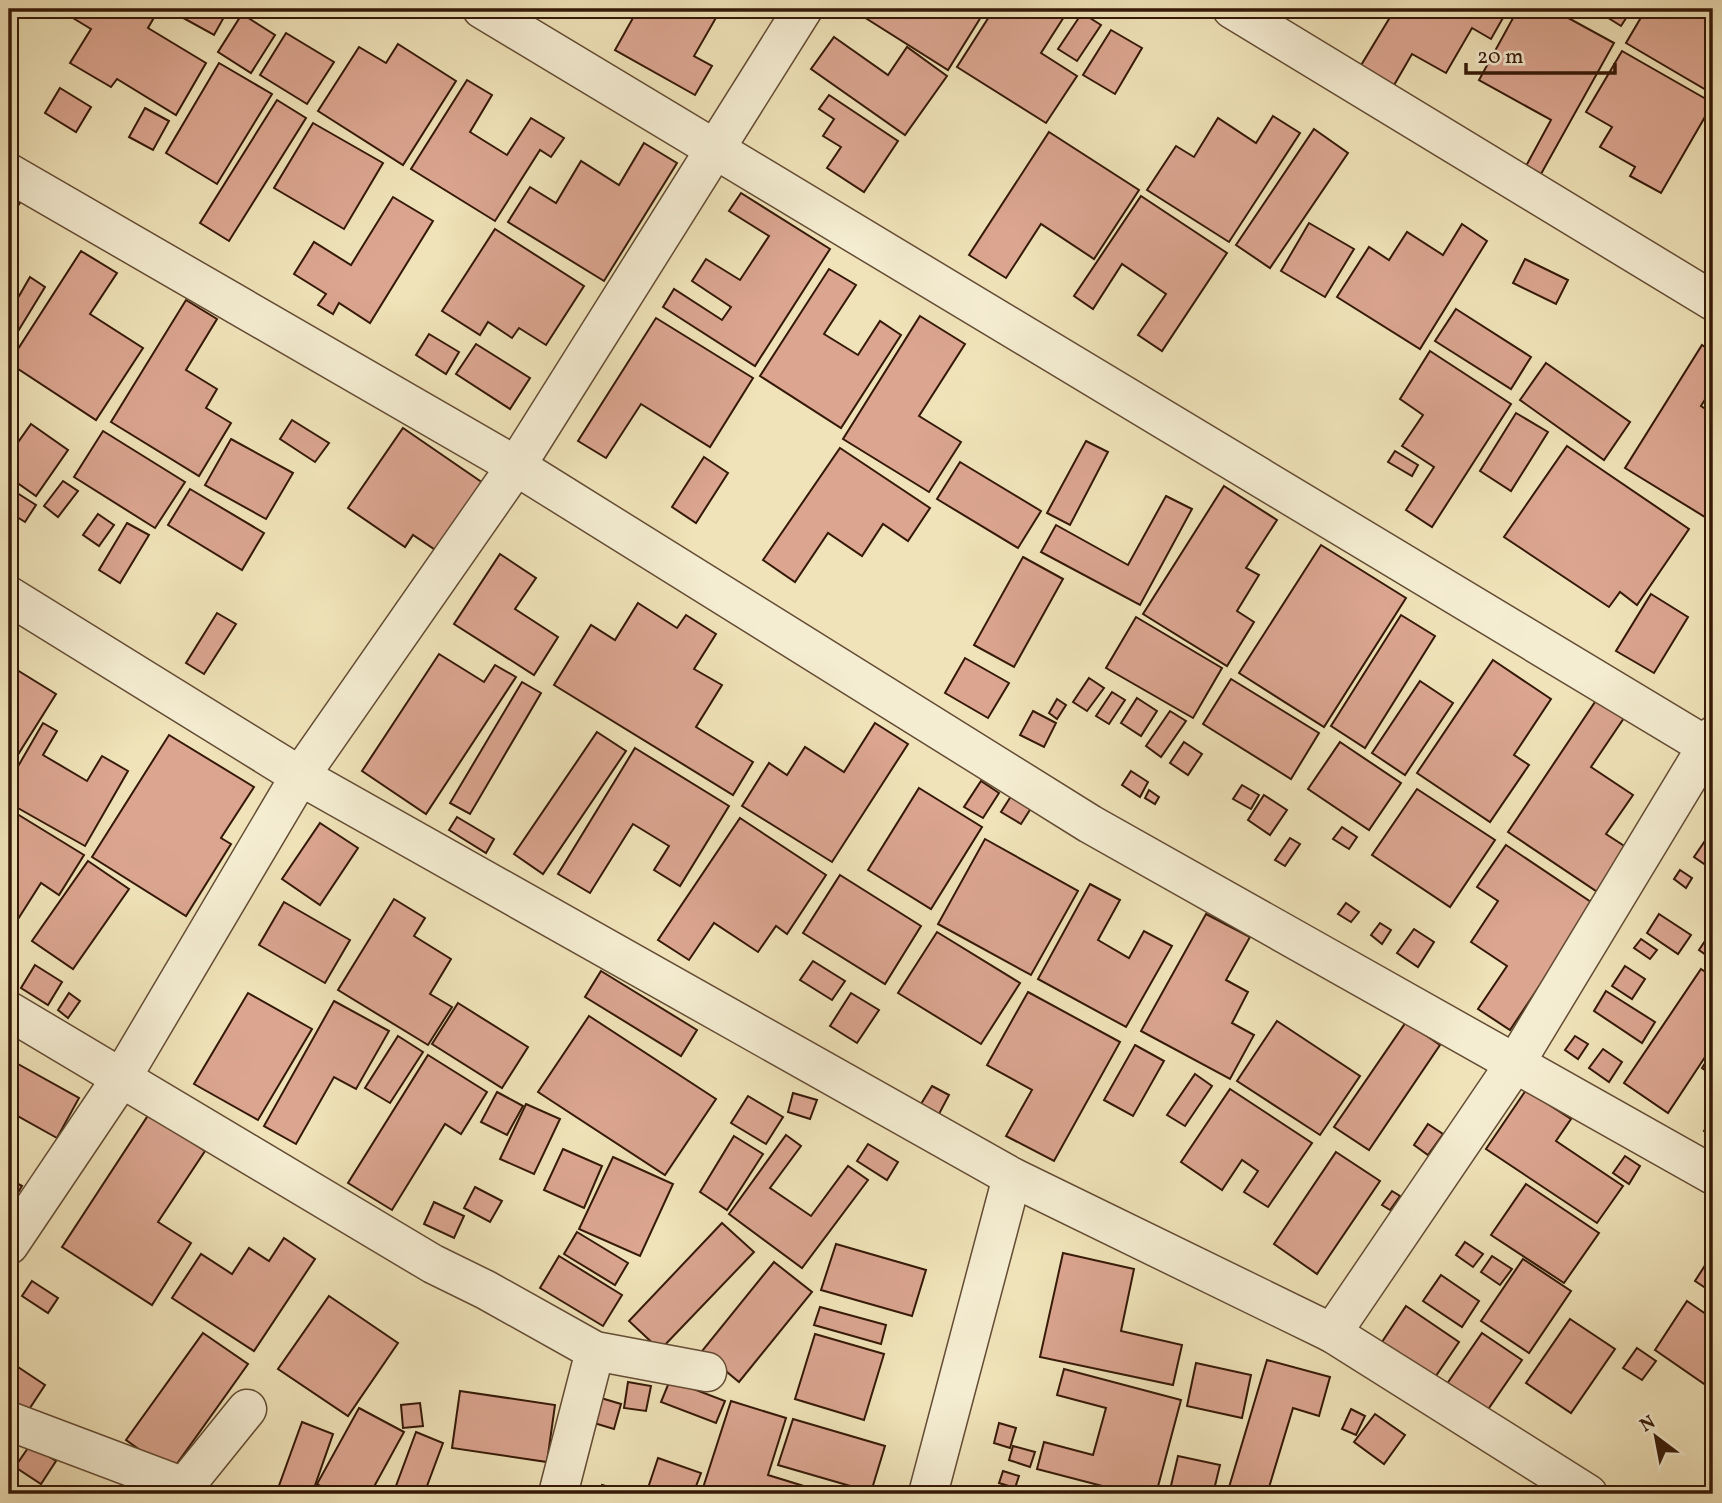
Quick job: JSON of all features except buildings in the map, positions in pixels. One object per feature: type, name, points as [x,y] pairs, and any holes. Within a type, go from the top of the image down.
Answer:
[{"type":"street","points":[[482,9],[1711,744],[1516,1062],[1332,1333]]},
{"type":"street","points":[[9,1245],[122,1077],[300,776],[516,466],[717,150],[803,9]]},
{"type":"street","points":[[1232,9],[1713,301]]},
{"type":"street","points":[[9,173],[516,466],[1090,824],[1713,1175]]},
{"type":"street","points":[[9,596],[300,776],[1012,1177],[1332,1333],[1588,1494]]},
{"type":"street","points":[[9,1011],[433,1264],[486,1290],[595,1352],[706,1371]]},
{"type":"street","points":[[928,1494],[1012,1177]]},
{"type":"street","points":[[558,1494],[595,1352]]},
{"type":"street","points":[[9,1421],[183,1491],[247,1409]]}]
